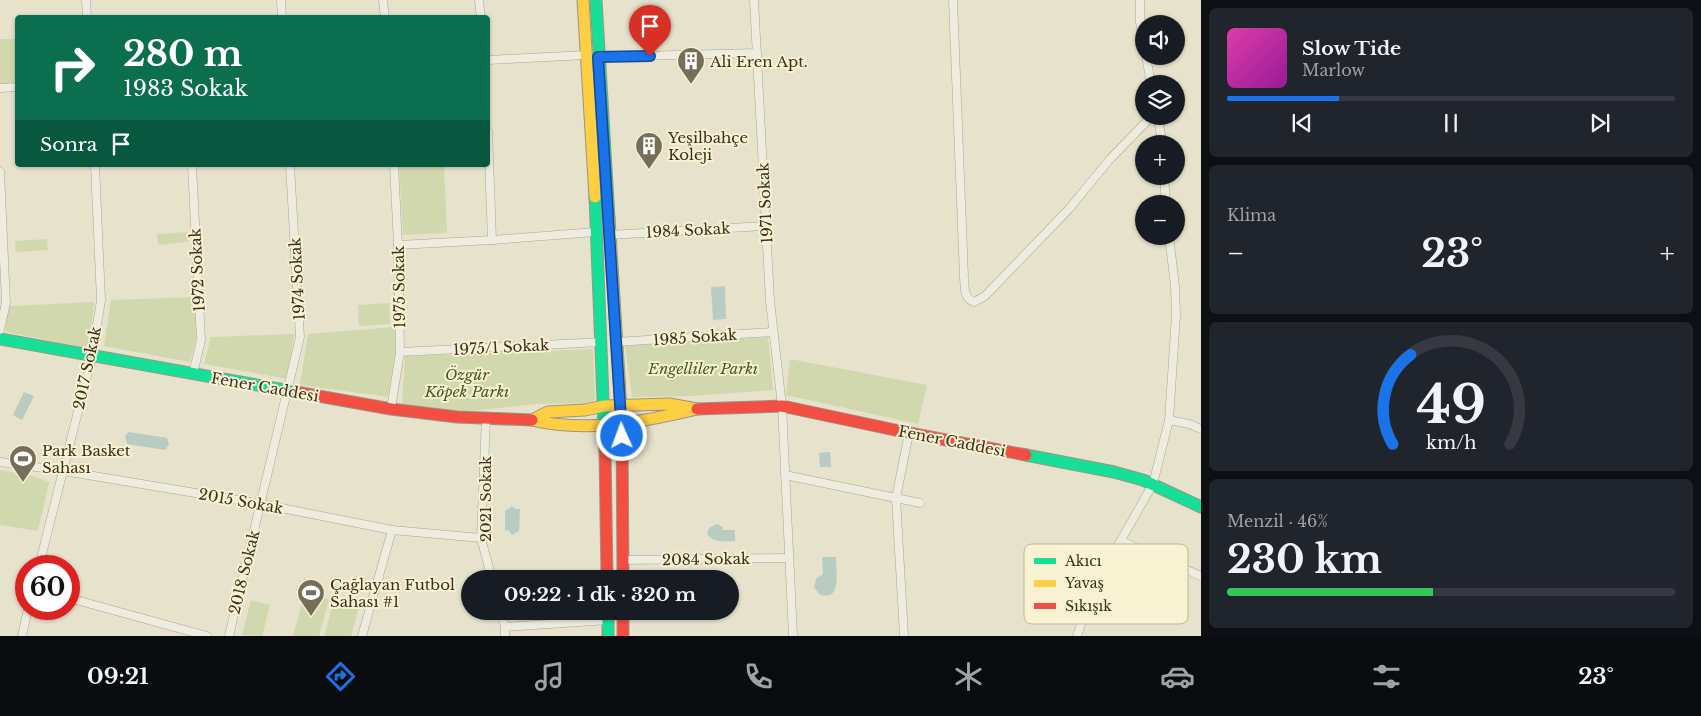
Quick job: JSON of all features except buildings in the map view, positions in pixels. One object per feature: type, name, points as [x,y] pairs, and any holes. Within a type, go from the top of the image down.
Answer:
[{"type":"street","points":[[86,0],[87,15]]},
{"type":"street","points":[[281,0],[282,15]]},
{"type":"street","points":[[383,0],[385,15]]},
{"type":"street","points":[[479,0],[481,15]]},
{"type":"street","points":[[583,0],[602,342],[607,570]]},
{"type":"street","points":[[596,0],[598,57],[622,423],[623,570]]},
{"type":"street","name":"1971 Sokak","points":[[754,0],[770,301],[782,406],[793,636]]},
{"type":"street","points":[[952,0],[964,277],[965,294],[969,300],[974,302],[985,296],[1069,209],[1110,159],[1143,125]]},
{"type":"street","points":[[1140,0],[1140,15]]},
{"type":"street","points":[[598,57],[757,53]]},
{"type":"street","points":[[490,60],[586,54]]},
{"type":"street","points":[[0,88],[15,87]]},
{"type":"street","name":"2017 Sokak","points":[[42,555],[92,356],[101,300],[95,167]]},
{"type":"street","name":"1972 Sokak","points":[[192,167],[201,340],[193,374]]},
{"type":"street","name":"1974 Sokak","points":[[286,391],[300,337],[290,167]]},
{"type":"street","name":"1975 Sokak","points":[[391,409],[400,352],[394,167]]},
{"type":"street","points":[[489,167],[492,240]]},
{"type":"street","points":[[0,172],[6,303],[0,330]]},
{"type":"street","name":"1984 Sokak","points":[[610,235],[766,226]]},
{"type":"street","points":[[398,245],[596,232]]},
{"type":"street","points":[[1119,544],[1153,484],[1169,420],[1176,315],[1170,245]]},
{"type":"street","name":"1985 Sokak","points":[[616,342],[773,332]]},
{"type":"street","name":"Fener Caddesi","points":[[0,338],[391,409],[486,419],[532,420],[542,423],[590,426],[622,423],[697,409],[782,406],[909,433],[1114,472],[1143,480],[1201,506]]},
{"type":"street","name":"1975/1 Sokak","points":[[400,352],[602,342]]},
{"type":"street","name":"2018 Sokak","points":[[229,636],[286,391]]},
{"type":"street","name":"Fener Caddesi","points":[[532,420],[548,412],[585,410],[604,406],[669,404],[697,409]]},
{"type":"street","name":"2021 Sokak","points":[[486,419],[481,538],[490,570]]},
{"type":"street","points":[[1169,420],[1190,424],[1201,429]]},
{"type":"street","points":[[904,636],[896,498],[909,433]]},
{"type":"street","name":"2015 Sokak","points":[[0,462],[261,504],[392,530],[481,538]]},
{"type":"street","points":[[785,476],[920,503]]},
{"type":"street","points":[[362,636],[392,530]]},
{"type":"street","points":[[1121,541],[1128,544]]},
{"type":"street","name":"2084 Sokak","points":[[622,560],[788,558]]},
{"type":"street","points":[[1188,570],[1201,576]]},
{"type":"street","points":[[80,601],[207,636]]},
{"type":"street","points":[[22,636],[26,620]]},
{"type":"street","points":[[503,620],[505,636]]},
{"type":"street","points":[[505,627],[571,620]]},
{"type":"street","points":[[608,620],[608,636]]},
{"type":"street","points":[[623,620],[623,636]]},
{"type":"street","points":[[1077,636],[1081,624]]},
{"type":"green space","points":[[0,39],[15,39],[15,84],[0,85]]},
{"type":"green space","points":[[399,167],[444,167],[447,233],[403,235]]},
{"type":"green space","points":[[188,232],[188,242],[158,245],[157,234]]},
{"type":"green space","points":[[47,239],[48,250],[16,252],[15,241]]},
{"type":"green space","points":[[195,297],[196,340],[190,362],[104,346],[111,300]]},
{"type":"green space","points":[[94,302],[87,348],[7,332],[5,326],[9,306]]},
{"type":"green space","points":[[389,303],[390,324],[359,326],[358,305]]},
{"type":"green space","points":[[395,327],[395,352],[388,397],[300,385],[308,334]]},
{"type":"green space","points":[[294,334],[288,379],[204,364],[211,337]]},
{"type":"green space","name":"Engelliler Parkı","points":[[768,337],[773,390],[692,396],[632,397],[625,346]]},
{"type":"green space","name":"Özgür Köpek Parkı","points":[[593,349],[595,399],[592,403],[535,404],[464,412],[402,404],[405,356]]},
{"type":"green space","points":[[790,359],[927,385],[918,424],[786,395]]},
{"type":"green space","points":[[0,470],[30,475],[49,482],[38,531],[0,525]]},
{"type":"green space","name":"Çağlayan Futbol Sahası #1","points":[[305,592],[329,599],[319,636],[293,636]]},
{"type":"green space","points":[[251,600],[270,605],[262,636],[242,635]]},
{"type":"green space","points":[[334,600],[359,606],[351,636],[324,636]]},
{"type":"shaded area","points":[[725,286],[726,319],[713,320],[711,287]]},
{"type":"shaded area","points":[[24,392],[34,396],[22,420],[13,415]]},
{"type":"shaded area","points":[[129,432],[167,438],[169,444],[165,450],[127,444],[125,436]]},
{"type":"shaded area","points":[[830,452],[831,467],[820,467],[819,453]]},
{"type":"shaded area","points":[[512,506],[520,509],[519,531],[512,535],[508,530],[505,531],[505,511]]},
{"type":"shaded area","points":[[717,524],[723,527],[722,530],[735,530],[735,541],[719,541],[709,537],[707,533],[709,528]]},
{"type":"shaded area","points":[[822,557],[836,557],[836,584],[831,594],[826,596],[819,594],[814,587],[816,579],[823,574]]},
{"type":"traffic: fast","points":[[596,0],[609,218]]},
{"type":"traffic: fast","points":[[595,197],[605,450]]},
{"type":"traffic: fast","points":[[0,339],[296,392]]},
{"type":"traffic: fast","points":[[1026,455],[1114,472],[1143,480],[1201,507]]},
{"type":"traffic: fast","points":[[608,620],[608,636]]},
{"type":"traffic: slow","points":[[583,0],[595,197]]},
{"type":"traffic: slow","points":[[609,218],[622,425]]},
{"type":"traffic: slow","points":[[669,404],[697,409],[635,422],[594,426],[552,424],[532,420],[548,412],[585,410],[604,406],[669,404]]},
{"type":"traffic: jam","points":[[296,392],[391,409],[457,417],[532,420]]},
{"type":"traffic: jam","points":[[697,409],[782,406],[1026,455]]},
{"type":"traffic: jam","points":[[622,425],[623,570]]},
{"type":"traffic: jam","points":[[605,450],[607,570]]},
{"type":"traffic: jam","points":[[623,620],[623,636]]},
{"type":"place","name":"Ali Eren Apt.","points":[[691,85]]},
{"type":"place","name":"Yeşilbahçe Koleji","points":[[649,170]]},
{"type":"place","name":"Park Basket Sahası","points":[[23,483]]},
{"type":"place","name":"Çağlayan Futbol Sahası #1","points":[[311,617]]},
{"type":"route","points":[[622,436],[598,57],[650,56]]}]
